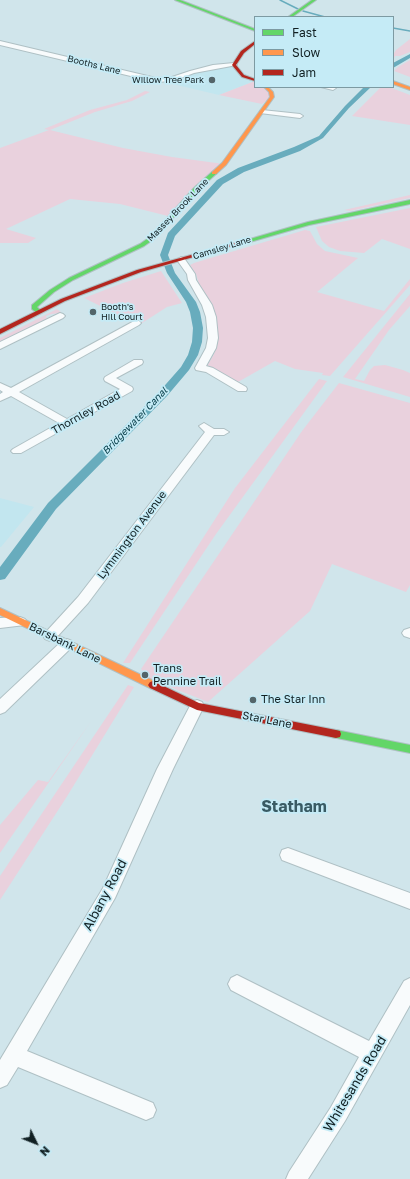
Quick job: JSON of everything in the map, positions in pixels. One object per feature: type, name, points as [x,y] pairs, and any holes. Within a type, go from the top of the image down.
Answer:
[{"type":"main road","points":[[177,0],[254,27]]},
{"type":"main road","points":[[194,0],[254,27]]},
{"type":"main road","points":[[291,16],[314,0]]},
{"type":"main road","points":[[253,43],[242,52],[234,65],[243,76],[254,80]]},
{"type":"main road","points":[[395,78],[410,81]]},
{"type":"main road","points":[[395,78],[410,89]]},
{"type":"main road","name":"Massey Brook Lane","points":[[39,312],[34,308],[34,306],[52,291],[71,279],[135,249],[152,238],[196,189],[224,164],[272,97],[271,92],[267,88]]},
{"type":"main road","name":"Camsley Lane","points":[[0,332],[39,312],[104,283],[308,224],[410,202]]},
{"type":"main road","name":"Barsbank Lane","points":[[0,611],[130,675]]},
{"type":"main road","name":"Star Lane","points":[[130,675],[197,706],[410,749]]},
{"type":"street","name":"Booths Lane","points":[[0,43],[156,80],[174,79],[192,72],[213,67],[234,65]]},
{"type":"street","points":[[262,112],[299,116]]},
{"type":"street","points":[[179,261],[191,274],[192,280],[203,298],[211,317],[213,338],[211,348],[200,368],[209,370],[242,389]]},
{"type":"street","points":[[0,346],[60,316]]},
{"type":"street","points":[[0,398],[136,323]]},
{"type":"street","name":"Thornley Road","points":[[17,451],[128,389],[109,379],[138,362]]},
{"type":"street","points":[[0,386],[67,423]]},
{"type":"street","name":"Lymmington Avenue","points":[[50,636],[83,600],[207,429],[224,432]]},
{"type":"street","points":[[0,623],[20,622]]},
{"type":"street","points":[[0,708],[66,644]]},
{"type":"street","name":"Albany Road","points":[[0,1078],[109,893],[165,770],[197,706]]},
{"type":"street","points":[[288,855],[410,901]]},
{"type":"street","points":[[237,984],[373,1054]]},
{"type":"street","name":"Whitesands Road","points":[[296,1179],[338,1114],[410,987]]},
{"type":"street","points":[[13,1055],[146,1110]]},
{"type":"shaded area","points":[[410,39],[410,52],[400,56],[395,56],[394,58],[396,50]]},
{"type":"shaded area","points":[[410,60],[410,77],[394,71],[398,67]]},
{"type":"shaded area","name":"Willow Tree Park","points":[[234,65],[254,81],[219,95],[156,80],[167,80],[192,72]]},
{"type":"shaded area","points":[[254,81],[254,88],[266,88],[272,97],[262,104],[219,95]]},
{"type":"shaded area","points":[[380,88],[392,88],[410,95],[410,125],[352,116]]},
{"type":"shaded area","points":[[145,91],[150,92],[132,101],[95,112],[50,130],[123,148],[172,157],[224,164],[168,216],[120,204],[70,199],[6,229],[36,238],[28,243],[0,243],[0,148],[49,130],[44,129],[90,110],[127,100]]},
{"type":"shaded area","points":[[410,195],[410,198],[350,211],[344,210]]},
{"type":"shaded area","points":[[410,208],[410,249],[382,239],[364,253],[340,251],[329,247],[322,241],[316,227]]},
{"type":"shaded area","points":[[305,230],[310,231],[317,244],[325,251],[358,258],[317,292],[384,311],[410,279],[410,285],[330,376],[322,375],[323,373],[295,369],[275,361],[238,382],[207,366],[214,354],[217,341],[217,324],[214,312],[207,296],[199,284],[196,274],[190,265]]},
{"type":"shaded area","points":[[161,271],[182,303],[167,307],[139,325],[84,298],[123,283]]},
{"type":"shaded area","points":[[410,294],[410,306],[389,330],[355,379],[364,381],[374,366],[385,365],[403,370],[410,373],[410,397],[343,377]]},
{"type":"shaded area","points":[[57,309],[61,312],[60,313],[46,316],[47,319],[45,321],[0,344],[0,338]]},
{"type":"shaded area","points":[[319,379],[327,381],[216,534],[130,663],[123,663],[235,488]]},
{"type":"shaded area","points":[[339,383],[410,403],[410,585],[406,592],[332,564],[310,611],[208,702],[140,675],[143,671],[141,669],[302,431]]},
{"type":"shaded area","points":[[0,498],[34,507],[1,547],[0,547]]},
{"type":"shaded area","points":[[128,685],[134,687],[66,798],[0,900],[0,876]]},
{"type":"shaded area","points":[[92,720],[0,853],[0,825],[38,780],[48,782]]},
{"type":"waterway","points":[[280,0],[298,9]]},
{"type":"waterway","points":[[303,11],[321,16]]},
{"type":"waterway","points":[[394,28],[410,31]]},
{"type":"waterway","name":"Bridgewater Canal","points":[[394,65],[410,56]]},
{"type":"waterway","name":"Bridgewater Canal","points":[[0,576],[52,506],[163,394],[185,368],[193,355],[197,342],[198,328],[195,312],[191,302],[171,273],[164,255],[171,235],[220,182],[241,170],[297,149],[321,137],[347,107],[367,88]]},
{"type":"traffic: fast","points":[[177,0],[254,30]]},
{"type":"traffic: fast","points":[[291,16],[314,0]]},
{"type":"traffic: fast","points":[[39,312],[34,308],[34,306],[52,291],[71,279],[142,245],[152,238],[196,189],[214,173]]},
{"type":"traffic: fast","points":[[236,244],[308,224],[410,202]]},
{"type":"traffic: fast","points":[[336,734],[410,749]]},
{"type":"traffic: slow","points":[[394,82],[410,89]]},
{"type":"traffic: slow","points":[[214,173],[224,164],[272,97],[271,92],[267,88]]},
{"type":"traffic: slow","points":[[0,611],[153,685]]},
{"type":"traffic: jam","points":[[254,43],[242,52],[234,65],[243,76],[254,80]]},
{"type":"traffic: jam","points":[[0,332],[63,300],[139,271],[236,244]]},
{"type":"traffic: jam","points":[[153,685],[197,706],[336,734]]},
{"type":"place","name":"Willow Tree Park","points":[[212,80]]},
{"type":"place","name":"Booth's Hill Court","points":[[93,312]]},
{"type":"place","name":"Trans Pennine Trail","points":[[145,675]]},
{"type":"place","name":"The Star Inn","points":[[253,700]]},
{"type":"district","name":"Statham","points":[[294,807]]}]
